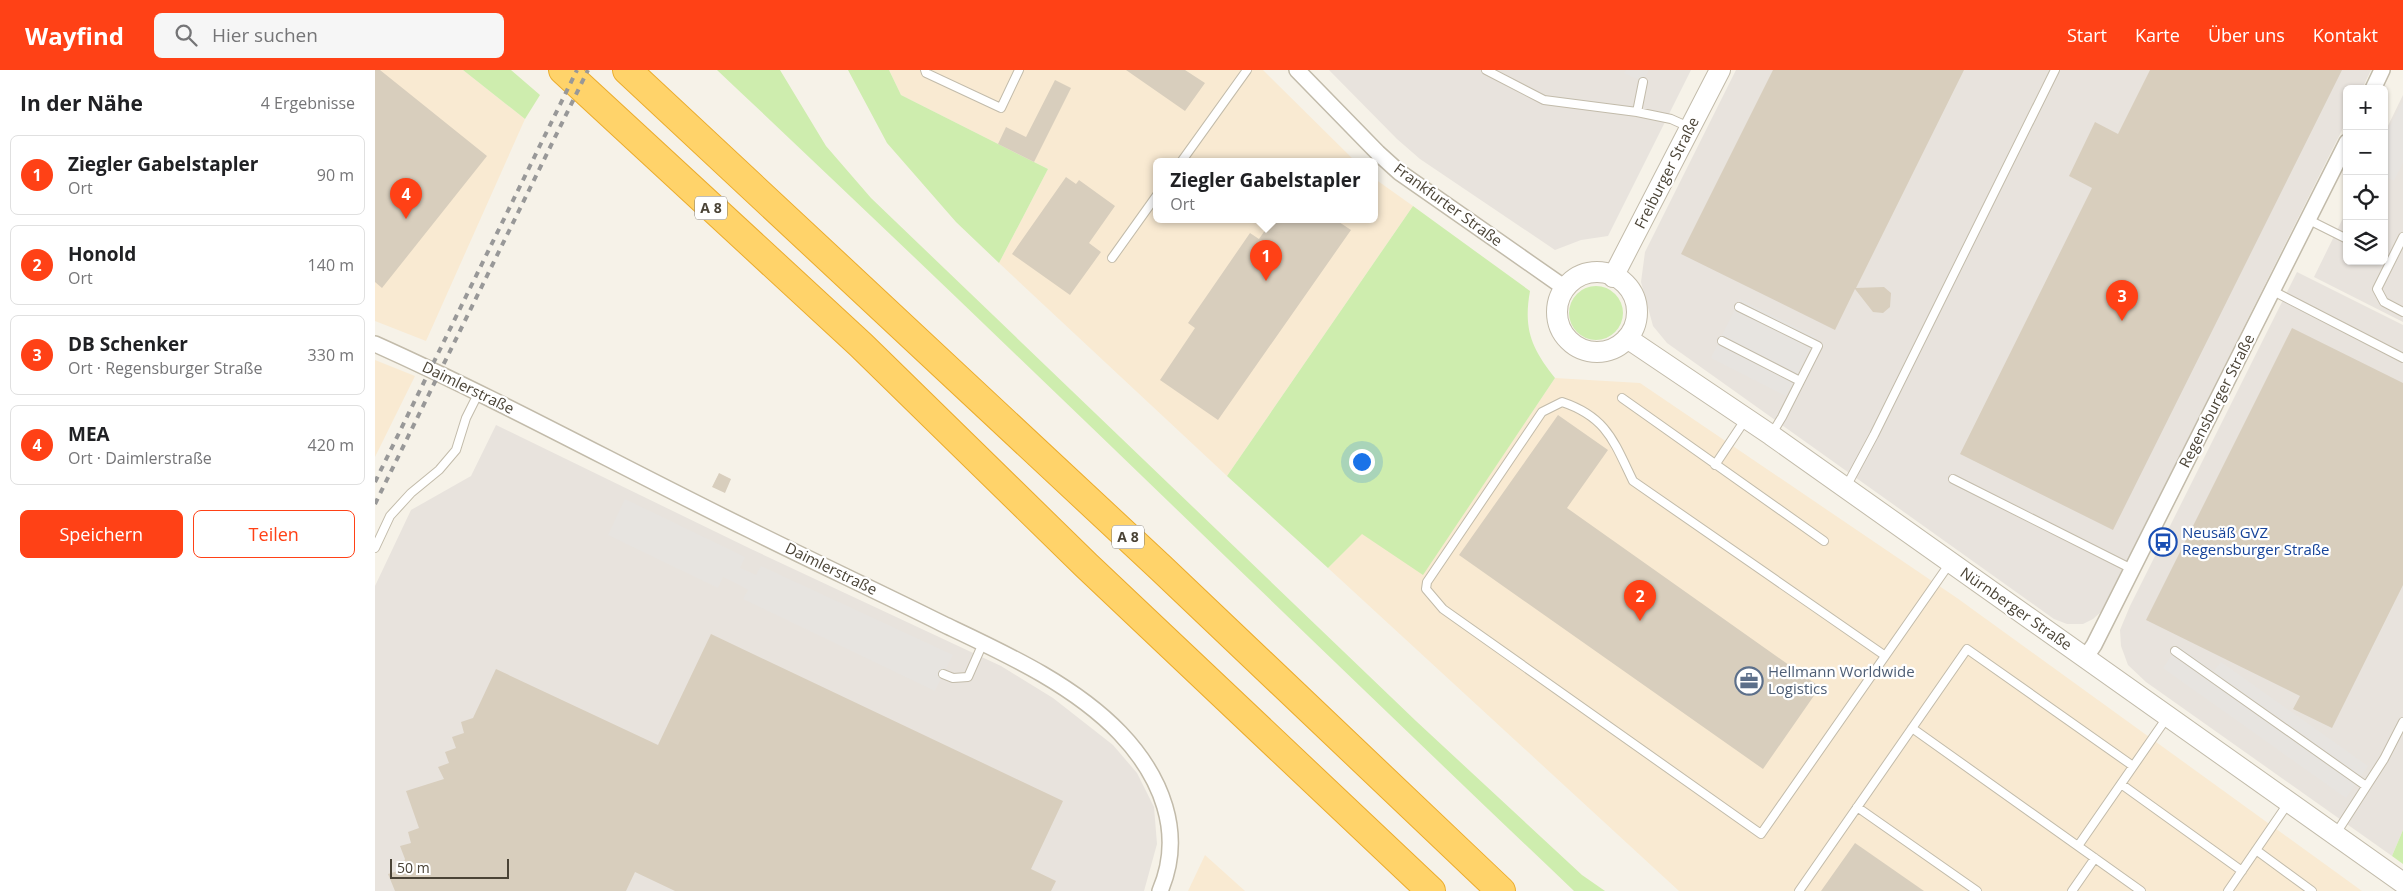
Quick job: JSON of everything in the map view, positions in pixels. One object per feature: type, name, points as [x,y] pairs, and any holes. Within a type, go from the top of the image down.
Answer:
[{"type":"highway","name":"A 8","points":[[563,70],[861,344],[1086,565],[1431,891]]},
{"type":"highway","name":"A 8","points":[[627,70],[1161,568],[1501,891]]},
{"type":"street","name":"Frankfurter Straße","points":[[1297,70],[1399,172],[1565,288]]},
{"type":"street","name":"Freiburger Straße","points":[[1613,276],[1720,70]]},
{"type":"street","points":[[2375,85],[2382,70]]},
{"type":"street","name":"Regensburger Straße","points":[[2085,658],[2095,645],[2343,150]]},
{"type":"street","points":[[1596,272],[1613,276],[1629,288],[1635,300],[1637,313],[1634,327],[1627,338],[1617,347],[1604,352],[1590,352],[1572,343],[1560,327],[1557,314],[1559,300],[1565,288],[1584,274],[1596,272]]},
{"type":"street","name":"Nürnberger Straße","points":[[1627,338],[1747,418],[2403,883]]},
{"type":"street","name":"Daimlerstraße","points":[[375,344],[479,392],[750,530],[983,643],[1063,688],[1099,713],[1137,751],[1160,790],[1170,827],[1169,866],[1161,891]]},
{"type":"lane","points":[[925,70],[926,73],[1001,108],[1019,70]]},
{"type":"lane","points":[[1184,158],[1247,70]]},
{"type":"lane","points":[[1486,70],[1544,100],[1637,112],[1671,119],[1691,128]]},
{"type":"lane","points":[[1845,488],[1865,452],[2055,70]]},
{"type":"lane","points":[[1637,112],[1643,82]]},
{"type":"lane","points":[[1113,258],[1153,201]]},
{"type":"lane","points":[[2309,220],[2343,237]]},
{"type":"lane","points":[[2388,260],[2403,237]]},
{"type":"lane","points":[[2386,265],[2377,289],[2384,302],[2403,312]]},
{"type":"lane","points":[[2273,291],[2403,358]]},
{"type":"lane","points":[[1739,307],[1818,346],[1771,435]]},
{"type":"lane","points":[[1722,341],[1800,381]]},
{"type":"lane","points":[[375,548],[390,516],[411,492],[439,470],[456,450],[466,418],[479,392]]},
{"type":"lane","points":[[1622,398],[1824,541]]},
{"type":"lane","points":[[1884,655],[1633,481],[1614,442],[1599,422],[1579,408],[1562,402],[1542,412],[1427,582],[1426,589],[1443,610],[1761,834],[1884,655],[1951,563]]},
{"type":"lane","points":[[1715,465],[1747,418]]},
{"type":"lane","points":[[1953,479],[2132,569]]},
{"type":"lane","points":[[943,674],[953,678],[968,677],[983,643]]},
{"type":"lane","points":[[1799,891],[1967,649],[2133,766]]},
{"type":"lane","points":[[2175,651],[2366,786]]},
{"type":"lane","points":[[2078,846],[2168,716]]},
{"type":"lane","points":[[2335,835],[2384,759],[2403,722]]},
{"type":"lane","points":[[1912,728],[2141,891]]},
{"type":"lane","points":[[2121,784],[2242,871]]},
{"type":"lane","points":[[2228,891],[2289,802]]},
{"type":"lane","points":[[1857,807],[1977,891]]},
{"type":"lane","points":[[2256,850],[2312,891]]},
{"type":"lane","points":[[2072,891],[2095,858]]},
{"type":"shaded area","points":[[375,70],[463,70],[525,119],[426,341],[375,321]]},
{"type":"shaded area","points":[[889,70],[1263,70],[1352,158],[1153,158],[1153,223],[1378,223],[1378,181],[1413,206],[1227,476],[999,263],[1048,169],[901,95]]},
{"type":"shaded area","points":[[1329,70],[1691,70],[1608,236],[1581,240],[1555,250],[1420,159],[1397,139]]},
{"type":"shaded area","points":[[1626,70],[1649,70],[1643,82],[1624,73]]},
{"type":"shaded area","points":[[1736,70],[2371,70],[2364,85],[2343,85],[2343,128],[2102,611],[2093,619],[2083,624],[2067,624],[2054,619],[1667,343],[1653,326],[1641,282],[1645,252]]},
{"type":"shaded area","points":[[2403,95],[2403,322],[2314,277],[2343,218],[2343,265],[2388,265],[2388,126]]},
{"type":"shaded area","points":[[2403,101],[2403,163],[2394,181],[2388,178],[2388,130]]},
{"type":"shaded area","points":[[2297,272],[2403,325],[2403,830],[2392,856],[2146,682],[2128,665],[2121,646],[2120,630],[2130,606]]},
{"type":"shaded area","points":[[1740,299],[1816,337],[1786,396],[1711,358]]},
{"type":"shaded area","points":[[375,360],[415,376],[375,457]]},
{"type":"shaded area","points":[[1555,378],[1640,383],[1957,598],[2362,891],[1679,891],[1328,568],[1362,533],[1423,574]]},
{"type":"shaded area","points":[[496,425],[751,549],[1001,666],[1053,698],[1113,745],[1137,773],[1154,807],[1157,844],[1144,891],[375,891],[375,586],[411,510],[471,476]]},
{"type":"shaded area","points":[[625,499],[745,557],[740,568],[756,575],[761,566],[953,655],[935,691],[743,599],[748,590],[723,577],[718,588],[608,535]]},
{"type":"shaded area","points":[[2178,646],[2214,671],[2221,662],[2368,766],[2346,798],[2163,668]]},
{"type":"shaded area","points":[[1205,855],[1245,891],[1188,891]]},
{"type":"green space","points":[[463,70],[511,70],[540,95],[525,119]]},
{"type":"green space","points":[[717,70],[780,70],[826,146],[871,198],[1416,721],[1582,875],[1605,891],[1574,891]]},
{"type":"green space","points":[[848,70],[889,70],[901,95],[1048,169],[999,263],[956,222],[887,143]]},
{"type":"green space","points":[[1413,206],[1530,291],[1528,317],[1531,338],[1540,358],[1555,378],[1423,575],[1362,534],[1328,568],[1227,476]]},
{"type":"green space","points":[[1591,286],[1601,286],[1611,290],[1619,298],[1623,313],[1619,328],[1611,336],[1601,340],[1591,340],[1581,336],[1573,328],[1569,318],[1569,308],[1573,298],[1581,290]]},
{"type":"green space","points":[[2403,830],[2403,864],[2392,856]]},
{"type":"building","points":[[375,70],[380,70],[487,156],[382,288],[375,282]]},
{"type":"building","points":[[1126,70],[1185,70],[1205,83],[1185,111]]},
{"type":"building","points":[[1773,70],[1964,70],[1856,288],[1884,287],[1891,293],[1890,307],[1883,313],[1873,312],[1855,289],[1835,330],[1681,254]]},
{"type":"building","points":[[2150,70],[2342,70],[2113,530],[1960,454],[2092,188],[2069,176],[2095,122],[2118,134]]},
{"type":"building","points":[[1055,80],[1071,88],[1034,162],[998,144],[1006,127],[1026,137]]},
{"type":"building","points":[[1066,177],[1076,184],[1079,180],[1115,206],[1089,243],[1101,252],[1070,295],[1012,254]]},
{"type":"building","points":[[1270,223],[1340,223],[1351,230],[1218,420],[1160,380],[1195,328],[1188,323],[1250,233],[1259,239]]},
{"type":"building","points":[[2292,328],[2403,383],[2403,585],[2332,728],[2293,709],[2300,696],[2146,620]]},
{"type":"building","points":[[1558,415],[1608,450],[1567,508],[1820,687],[1763,769],[1459,555]]},
{"type":"building","points":[[719,473],[731,479],[725,493],[712,487]]},
{"type":"building","points":[[711,634],[1063,801],[1031,869],[1056,881],[1051,891],[675,891],[635,872],[626,891],[395,891],[388,874],[401,870],[405,859],[400,846],[411,843],[408,832],[419,828],[406,791],[444,779],[438,767],[449,763],[445,752],[456,748],[452,737],[464,733],[461,722],[473,718],[496,669],[658,745]]},
{"type":"building","points":[[1855,843],[1924,891],[1821,891]]},
{"type":"railway","points":[[375,482],[577,70]]},
{"type":"railway","points":[[375,504],[588,70]]},
{"type":"place","name":"MEA","points":[[406,219]]},
{"type":"place","name":"Ziegler Gabelstapler","points":[[1266,281]]},
{"type":"place","name":"DB Schenker","points":[[2122,321]]},
{"type":"place","name":"Neusäß GVZ Regensburger Straße","points":[[2163,542]]},
{"type":"place","name":"Honold","points":[[1640,621]]},
{"type":"place","name":"Hellmann Worldwide Logistics","points":[[1749,681]]}]
